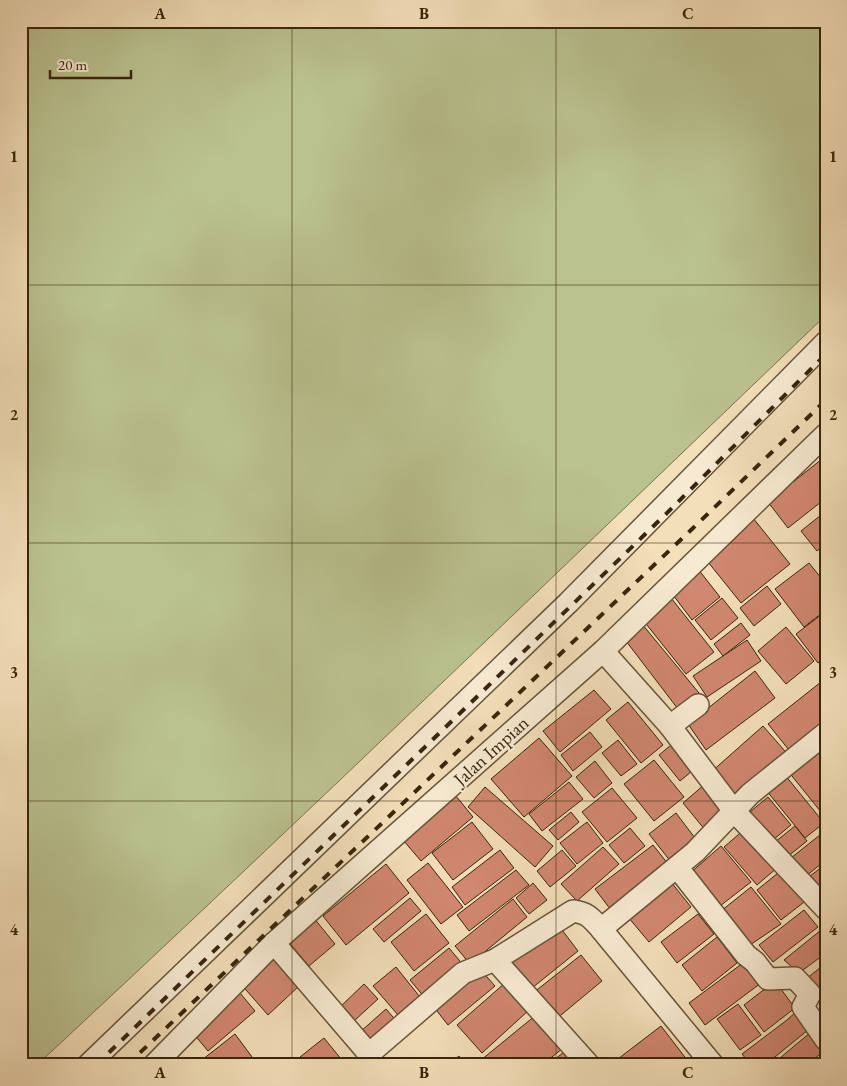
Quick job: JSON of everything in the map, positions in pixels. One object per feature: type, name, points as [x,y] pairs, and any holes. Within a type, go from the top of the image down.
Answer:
[{"type":"street","points":[[88,1065],[561,610],[826,342]]},
{"type":"street","name":"Jalan Impian","points":[[154,1065],[274,943],[603,651],[826,434]]},
{"type":"street","points":[[603,651],[670,726],[734,811],[826,909]]},
{"type":"street","points":[[670,726],[698,705]]},
{"type":"street","points":[[601,929],[695,852],[750,794],[826,733]]},
{"type":"street","points":[[677,867],[746,955],[755,962],[768,979],[795,978],[810,994],[803,1006],[826,1040]]},
{"type":"street","points":[[274,943],[374,1059],[464,973],[495,960],[573,911],[588,914],[713,1065]]},
{"type":"street","points":[[495,960],[589,1065]]},
{"type":"green space","points":[[21,21],[826,21],[826,315],[334,785],[37,1065],[21,1065]]},
{"type":"building","points":[[822,459],[826,464],[826,498],[788,528],[768,502]]},
{"type":"building","points":[[826,511],[826,543],[817,551],[801,531]]},
{"type":"building","points":[[753,518],[790,564],[741,603],[704,557]]},
{"type":"building","points":[[809,563],[826,584],[826,610],[804,627],[775,589]]},
{"type":"building","points":[[698,569],[720,597],[692,620],[670,591]]},
{"type":"building","points":[[767,586],[781,604],[754,626],[740,608]]},
{"type":"building","points":[[671,598],[714,652],[686,674],[643,620]]},
{"type":"building","points":[[722,598],[738,618],[711,640],[695,620]]},
{"type":"building","points":[[826,611],[826,657],[818,663],[796,634]]},
{"type":"building","points":[[741,623],[750,635],[723,656],[714,644]]},
{"type":"building","points":[[642,624],[699,693],[678,709],[626,641]]},
{"type":"building","points":[[786,627],[814,661],[786,684],[758,651]]},
{"type":"building","points":[[747,640],[761,661],[707,697],[693,676]]},
{"type":"building","points":[[755,671],[775,698],[706,750],[688,724]]},
{"type":"building","points":[[826,678],[826,729],[793,755],[768,724]]},
{"type":"building","points":[[594,690],[611,709],[560,752],[543,731]]},
{"type":"building","points":[[628,702],[663,745],[641,763],[606,720]]},
{"type":"building","points":[[763,726],[791,758],[737,805],[710,773]]},
{"type":"building","points":[[590,732],[602,747],[573,771],[561,755]]},
{"type":"building","points":[[539,738],[572,776],[524,817],[491,779]]},
{"type":"building","points":[[618,740],[637,764],[621,776],[602,753]]},
{"type":"building","points":[[677,740],[698,766],[680,781],[659,755]]},
{"type":"building","points":[[819,745],[826,753],[825,817],[788,771]]},
{"type":"building","points":[[654,760],[684,797],[654,821],[624,784]]},
{"type":"building","points":[[595,761],[612,783],[594,798],[576,777]]},
{"type":"building","points":[[785,775],[824,823],[805,838],[766,790]]},
{"type":"building","points":[[569,782],[583,799],[542,831],[529,814]]},
{"type":"building","points":[[705,784],[728,812],[706,831],[683,803]]},
{"type":"building","points":[[485,787],[553,846],[535,867],[468,807]]},
{"type":"building","points":[[612,788],[637,818],[607,842],[582,812]]},
{"type":"building","points":[[456,796],[473,817],[421,861],[403,840]]},
{"type":"building","points":[[768,797],[791,825],[767,845],[744,817]]},
{"type":"building","points":[[571,812],[579,822],[558,840],[549,830]]},
{"type":"building","points":[[676,813],[698,842],[671,862],[649,834]]},
{"type":"building","points":[[472,822],[493,849],[453,880],[432,853]]},
{"type":"building","points":[[587,822],[603,843],[577,864],[560,843]]},
{"type":"building","points":[[795,826],[807,841],[782,861],[770,846]]},
{"type":"building","points":[[630,828],[645,846],[624,863],[609,845]]},
{"type":"building","points":[[746,828],[778,867],[757,885],[724,847]]},
{"type":"building","points":[[825,831],[826,860],[806,876],[791,858]]},
{"type":"building","points":[[653,845],[672,869],[614,914],[595,889]]},
{"type":"building","points":[[721,846],[751,882],[720,906],[689,874]]},
{"type":"building","points":[[603,847],[619,864],[577,901],[561,884]]},
{"type":"building","points":[[500,850],[514,868],[465,905],[452,887]]},
{"type":"building","points":[[562,850],[576,866],[550,887],[537,871]]},
{"type":"building","points":[[428,863],[463,907],[441,924],[407,880]]},
{"type":"building","points":[[386,864],[409,893],[346,945],[323,916]]},
{"type":"building","points":[[826,864],[826,902],[806,879]]},
{"type":"building","points":[[783,869],[808,899],[781,920],[757,890]]},
{"type":"building","points":[[516,870],[529,885],[469,931],[457,915]]},
{"type":"building","points":[[671,882],[691,907],[649,942],[628,917]]},
{"type":"building","points":[[533,883],[547,900],[529,914],[516,898]]},
{"type":"building","points":[[751,887],[781,924],[750,945],[721,911]]},
{"type":"building","points":[[410,898],[421,911],[384,942],[373,929]]},
{"type":"building","points":[[513,899],[527,917],[470,964],[455,946]]},
{"type":"building","points":[[804,910],[818,927],[773,962],[759,945]]},
{"type":"building","points":[[426,914],[449,943],[414,971],[391,942]]},
{"type":"building","points":[[698,914],[714,934],[677,963],[661,942]]},
{"type":"building","points":[[313,917],[335,944],[309,966],[286,939]]},
{"type":"building","points":[[559,926],[578,951],[527,992],[507,967]]},
{"type":"building","points":[[826,926],[826,953],[799,973],[784,960]]},
{"type":"building","points":[[717,937],[737,963],[702,991],[682,965]]},
{"type":"building","points":[[449,948],[464,966],[425,998],[410,980]]},
{"type":"building","points":[[270,955],[298,987],[268,1015],[239,982]]},
{"type":"building","points":[[581,955],[602,981],[555,1020],[533,993]]},
{"type":"building","points":[[747,960],[761,983],[705,1025],[689,1003]]},
{"type":"building","points":[[826,963],[826,1006],[813,993],[806,979]]},
{"type":"building","points":[[396,967],[420,997],[398,1015],[373,986]]},
{"type":"building","points":[[479,968],[495,986],[448,1025],[433,1006]]},
{"type":"building","points":[[775,981],[795,1008],[764,1032],[744,1005]]},
{"type":"building","points":[[505,983],[529,1010],[482,1053],[457,1025]]},
{"type":"building","points":[[364,984],[378,999],[354,1021],[340,1007]]},
{"type":"building","points":[[240,993],[255,1011],[208,1051],[193,1033]]},
{"type":"building","points":[[738,1004],[761,1035],[740,1050],[717,1019]]},
{"type":"building","points":[[386,1009],[399,1024],[373,1047],[360,1032]]},
{"type":"building","points":[[798,1010],[813,1026],[765,1065],[751,1065],[742,1054]]},
{"type":"building","points":[[536,1015],[563,1048],[542,1065],[485,1065],[481,1060]]},
{"type":"building","points":[[661,1026],[691,1065],[610,1065]]},
{"type":"building","points":[[811,1032],[825,1050],[807,1065],[775,1065],[774,1063]]},
{"type":"building","points":[[235,1034],[258,1065],[200,1065],[198,1063]]},
{"type":"building","points":[[324,1038],[346,1065],[306,1065],[300,1057]]},
{"type":"building","points":[[570,1047],[585,1065],[548,1065]]},
{"type":"building","points":[[459,1056],[466,1065],[447,1065]]},
{"type":"railway","points":[[96,1065],[666,514],[826,354]]},
{"type":"railway","points":[[127,1065],[826,400]]}]
